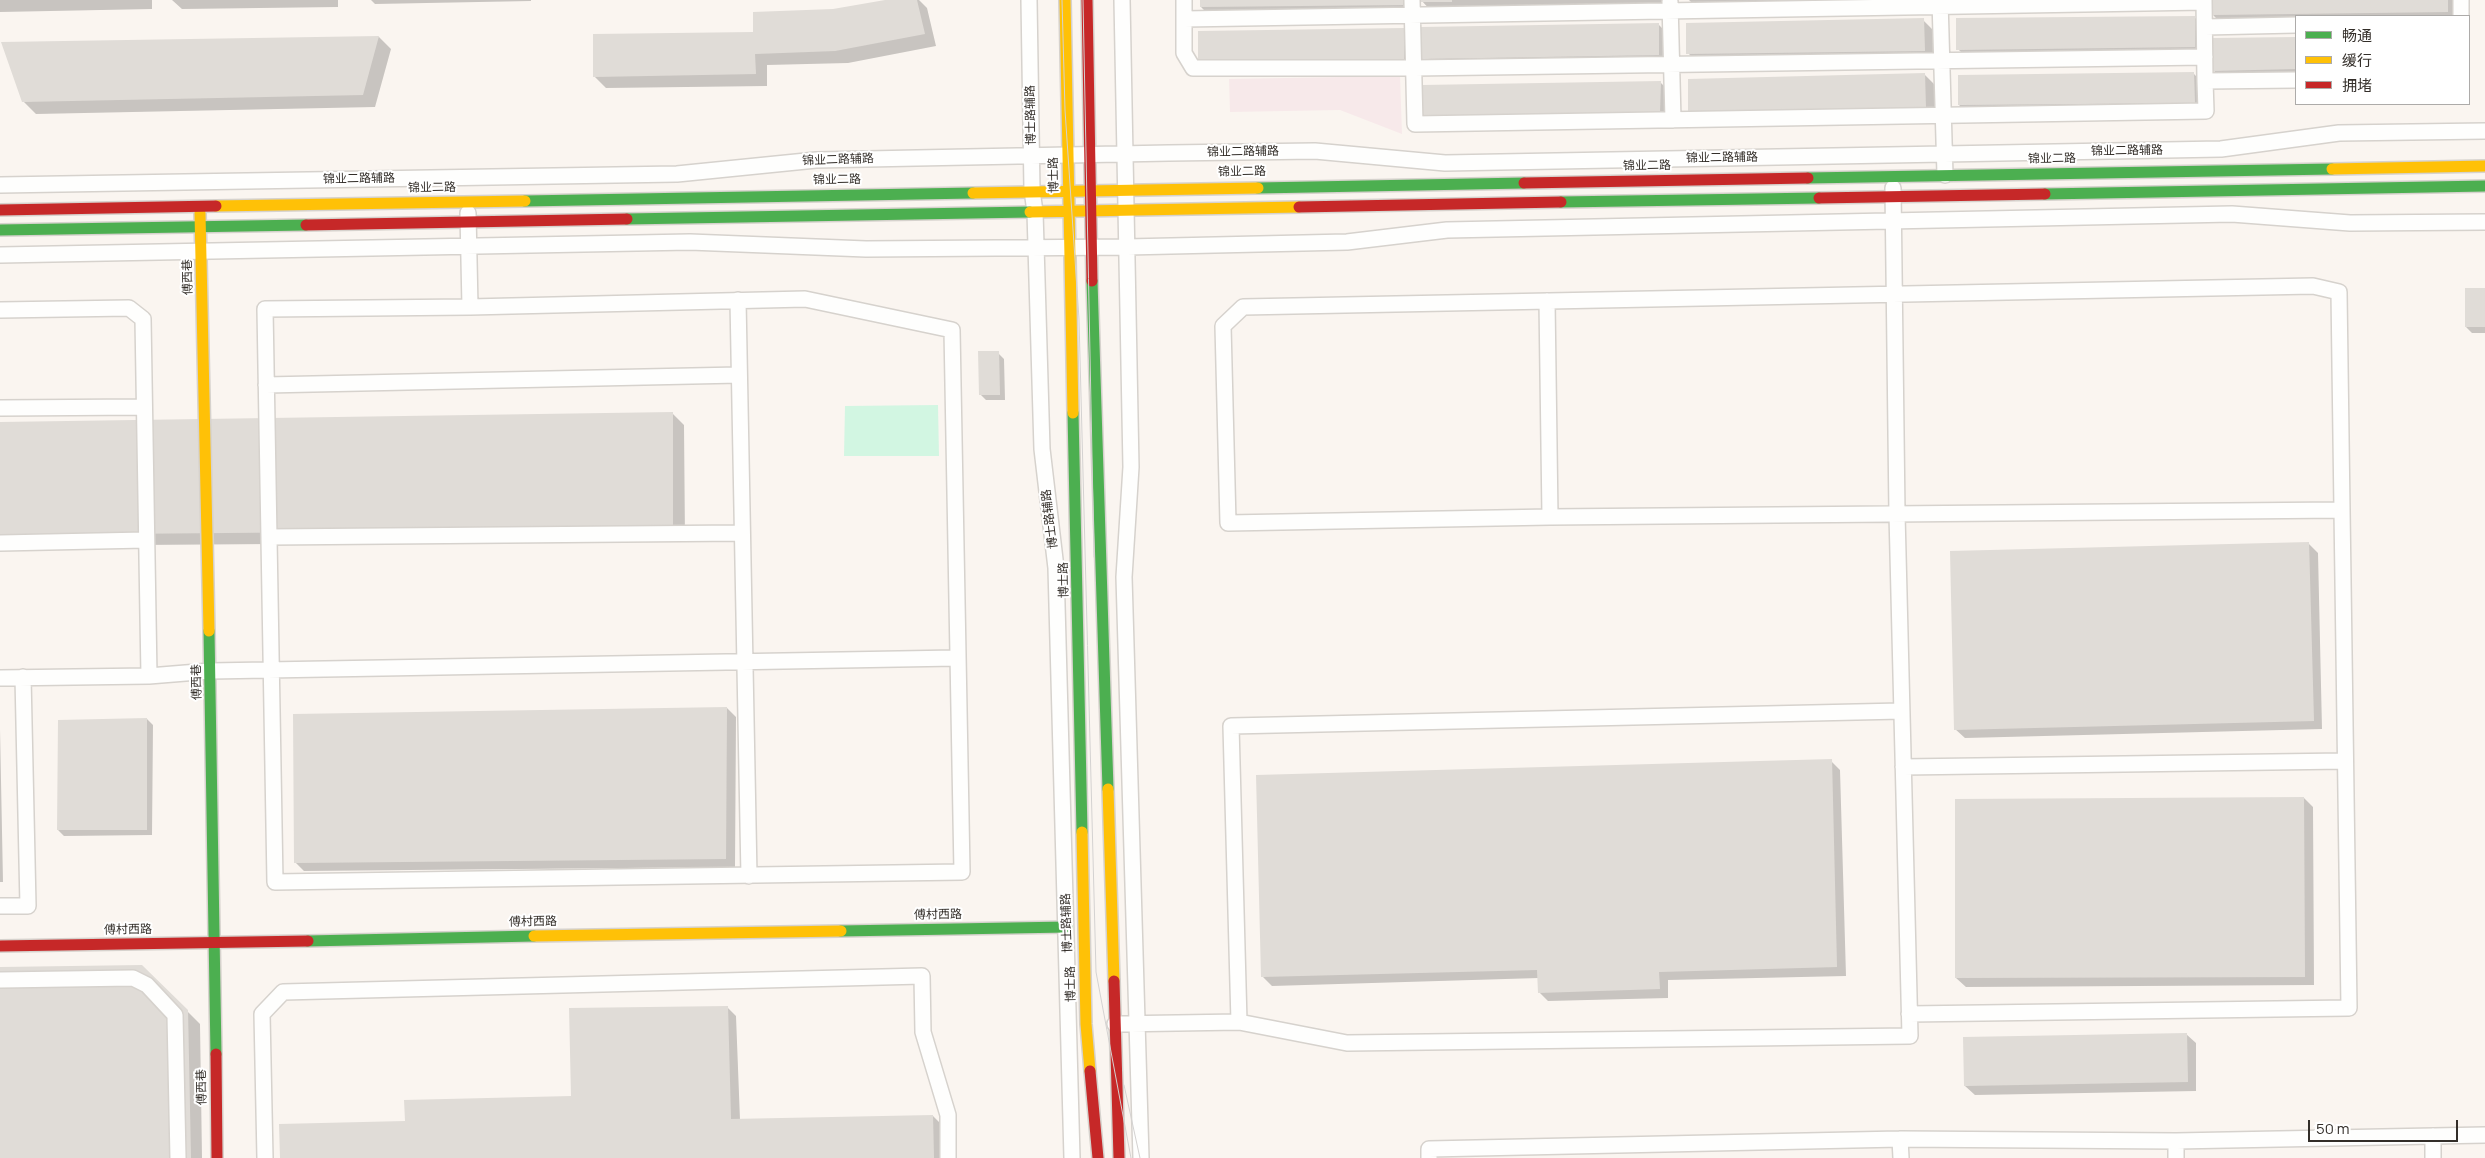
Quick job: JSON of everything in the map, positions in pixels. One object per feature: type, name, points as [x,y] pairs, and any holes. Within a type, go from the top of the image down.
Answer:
[{"type":"main road","name":"博士路","points":[[1065,0],[1086,1024],[1098,1158]]},
{"type":"main road","points":[[1087,0],[1090,211],[1119,1158]]},
{"type":"main road","name":"锦业二路","points":[[0,210],[1125,188],[2485,166]]},
{"type":"main road","points":[[0,230],[2485,186]]},
{"type":"main road","name":"傅西巷","points":[[200,206],[210,671],[217,1158]]},
{"type":"main road","name":"傅村西路","points":[[0,946],[1067,927]]},
{"type":"street","name":"博士路辅路","points":[[1029,0],[1032,190],[1035,212],[1042,449],[1056,568],[1072,1158]]},
{"type":"street","points":[[1122,0],[1131,467],[1124,578],[1141,1158]]},
{"type":"street","points":[[1184,0],[1184,53],[1193,68],[1414,68],[2205,57]]},
{"type":"street","points":[[2461,0],[2462,15]]},
{"type":"street","points":[[1184,19],[1413,7],[2204,1],[2206,111],[1415,124],[1413,7]]},
{"type":"street","points":[[1940,3],[1945,175]]},
{"type":"street","points":[[1670,5],[1673,120]]},
{"type":"street","points":[[2205,27],[2295,26]]},
{"type":"street","points":[[2205,81],[2295,80]]},
{"type":"street","name":"锦业二路辅路","points":[[0,185],[677,174],[816,160],[1124,154],[1314,151],[1445,163],[2221,149],[2339,133],[2485,131]]},
{"type":"street","points":[[1115,1024],[1239,1022],[1347,1043],[1910,1036],[1896,514],[1893,176]]},
{"type":"street","points":[[468,202],[470,307]]},
{"type":"street","points":[[0,255],[690,242],[866,249],[1347,242],[1446,230],[2232,214],[2350,223],[2485,222]]},
{"type":"street","points":[[1909,1014],[2349,1008],[2339,292],[2312,286],[1243,307],[1223,326],[1228,522],[1550,516],[2342,510]]},
{"type":"street","points":[[805,299],[952,330],[956,658],[962,872],[274,882],[264,309],[470,307],[738,300],[805,299]]},
{"type":"street","points":[[738,300],[749,876]]},
{"type":"street","points":[[1547,301],[1550,516]]},
{"type":"street","points":[[0,310],[129,308],[143,319],[149,676]]},
{"type":"street","points":[[266,385],[739,375]]},
{"type":"street","points":[[0,408],[144,407]]},
{"type":"street","points":[[269,537],[742,533]]},
{"type":"street","points":[[0,542],[146,540]]},
{"type":"street","points":[[0,678],[149,676],[210,671],[956,658]]},
{"type":"street","points":[[0,906],[28,906],[23,677]]},
{"type":"street","points":[[1239,1022],[1231,726],[1901,712]]},
{"type":"street","points":[[1903,767],[2345,761]]},
{"type":"street","points":[[265,1158],[262,1014],[283,992],[922,976],[924,1032],[948,1115],[948,1158]]},
{"type":"street","points":[[0,980],[133,978],[147,985],[175,1015],[178,1158]]},
{"type":"street","points":[[1429,1158],[1429,1149],[1684,1151],[1900,1139],[2176,1141],[2485,1135]]},
{"type":"street","points":[[2433,1136],[2433,1158]]},
{"type":"street","points":[[1900,1139],[1901,1158]]},
{"type":"street","points":[[2176,1141],[2176,1158]]},
{"type":"shaded area","points":[[1400,76],[1402,134],[1340,110],[1230,112],[1229,79]]},
{"type":"green space","points":[[938,405],[939,456],[844,456],[845,406]]},
{"type":"building","points":[[885,0],[917,0],[925,34],[835,51],[755,54],[756,74],[593,77],[593,34],[753,32],[753,12],[833,9]]},
{"type":"building","points":[[1200,0],[1403,0],[1403,5],[1200,7]]},
{"type":"building","points":[[1420,0],[1452,0],[1452,2],[1420,2]]},
{"type":"building","points":[[2212,0],[2448,0],[2448,12],[2212,15]]},
{"type":"building","points":[[2195,16],[2195,47],[1956,50],[1956,18]]},
{"type":"building","points":[[1924,18],[1925,51],[1686,54],[1686,23]]},
{"type":"building","points":[[1659,23],[1659,55],[1421,59],[1421,27]]},
{"type":"building","points":[[1404,28],[1404,59],[1198,62],[1198,31]]},
{"type":"building","points":[[379,36],[363,95],[22,102],[1,42]]},
{"type":"building","points":[[2295,37],[2295,69],[2212,71],[2212,38]]},
{"type":"building","points":[[2194,72],[2195,103],[1958,105],[1958,75]]},
{"type":"building","points":[[1925,73],[1926,109],[1688,112],[1688,79]]},
{"type":"building","points":[[1661,81],[1660,112],[1423,116],[1422,85]]},
{"type":"building","points":[[2465,288],[2485,288],[2485,327],[2465,327]]},
{"type":"building","points":[[978,351],[999,351],[1000,395],[979,395]]},
{"type":"building","points":[[673,412],[673,529],[0,535],[0,422]]},
{"type":"building","points":[[2309,542],[2314,721],[1954,730],[1950,551]]},
{"type":"building","points":[[727,707],[726,859],[294,863],[293,714]]},
{"type":"building","points":[[147,718],[147,830],[57,830],[58,720]]},
{"type":"building","points":[[1832,759],[1837,967],[1659,972],[1660,989],[1538,993],[1537,970],[1261,977],[1256,775]]},
{"type":"building","points":[[2304,797],[2305,977],[1955,978],[1955,799]]},
{"type":"building","points":[[142,965],[188,1010],[191,1158],[0,1158],[0,967]]},
{"type":"building","points":[[728,1006],[731,1119],[933,1115],[934,1158],[280,1158],[279,1124],[405,1121],[404,1100],[571,1096],[569,1008]]},
{"type":"building","points":[[2187,1033],[2188,1082],[1964,1086],[1963,1037]]},
{"type":"tram line","points":[[1062,0],[1065,110],[1079,319],[1096,972],[1131,1158]]},
{"type":"tram line","points":[[1083,0],[1094,557]]},
{"type":"tram line","points":[[1124,1085],[1140,1158]]},
{"type":"traffic: fast","points":[[1808,178],[2332,169]]},
{"type":"traffic: fast","points":[[1258,188],[1524,183]]},
{"type":"traffic: fast","points":[[2045,194],[2485,186]]},
{"type":"traffic: fast","points":[[525,201],[973,193]]},
{"type":"traffic: fast","points":[[1561,202],[1819,198]]},
{"type":"traffic: fast","points":[[627,219],[1030,212]]},
{"type":"traffic: fast","points":[[0,230],[306,225]]},
{"type":"traffic: fast","points":[[1092,281],[1108,789]]},
{"type":"traffic: fast","points":[[1073,413],[1082,832]]},
{"type":"traffic: fast","points":[[209,631],[216,1054]]},
{"type":"traffic: fast","points":[[841,931],[1067,927]]},
{"type":"traffic: fast","points":[[308,941],[534,936]]},
{"type":"traffic: slow","points":[[1065,0],[1073,413]]},
{"type":"traffic: slow","points":[[2332,169],[2485,166]]},
{"type":"traffic: slow","points":[[973,193],[1258,188]]},
{"type":"traffic: slow","points":[[216,206],[525,201]]},
{"type":"traffic: slow","points":[[1030,212],[1299,207]]},
{"type":"traffic: slow","points":[[200,213],[209,631]]},
{"type":"traffic: slow","points":[[1108,789],[1114,981]]},
{"type":"traffic: slow","points":[[1082,832],[1086,1024],[1090,1071]]},
{"type":"traffic: slow","points":[[534,936],[841,931]]},
{"type":"traffic: jam","points":[[1087,0],[1092,281]]},
{"type":"traffic: jam","points":[[1524,183],[1808,178]]},
{"type":"traffic: jam","points":[[1819,198],[2045,194]]},
{"type":"traffic: jam","points":[[1299,207],[1561,202]]},
{"type":"traffic: jam","points":[[0,210],[216,206]]},
{"type":"traffic: jam","points":[[306,225],[627,219]]},
{"type":"traffic: jam","points":[[0,946],[308,941]]},
{"type":"traffic: jam","points":[[1114,981],[1119,1158]]},
{"type":"traffic: jam","points":[[216,1054],[217,1158]]},
{"type":"traffic: jam","points":[[1090,1071],[1098,1158]]}]
